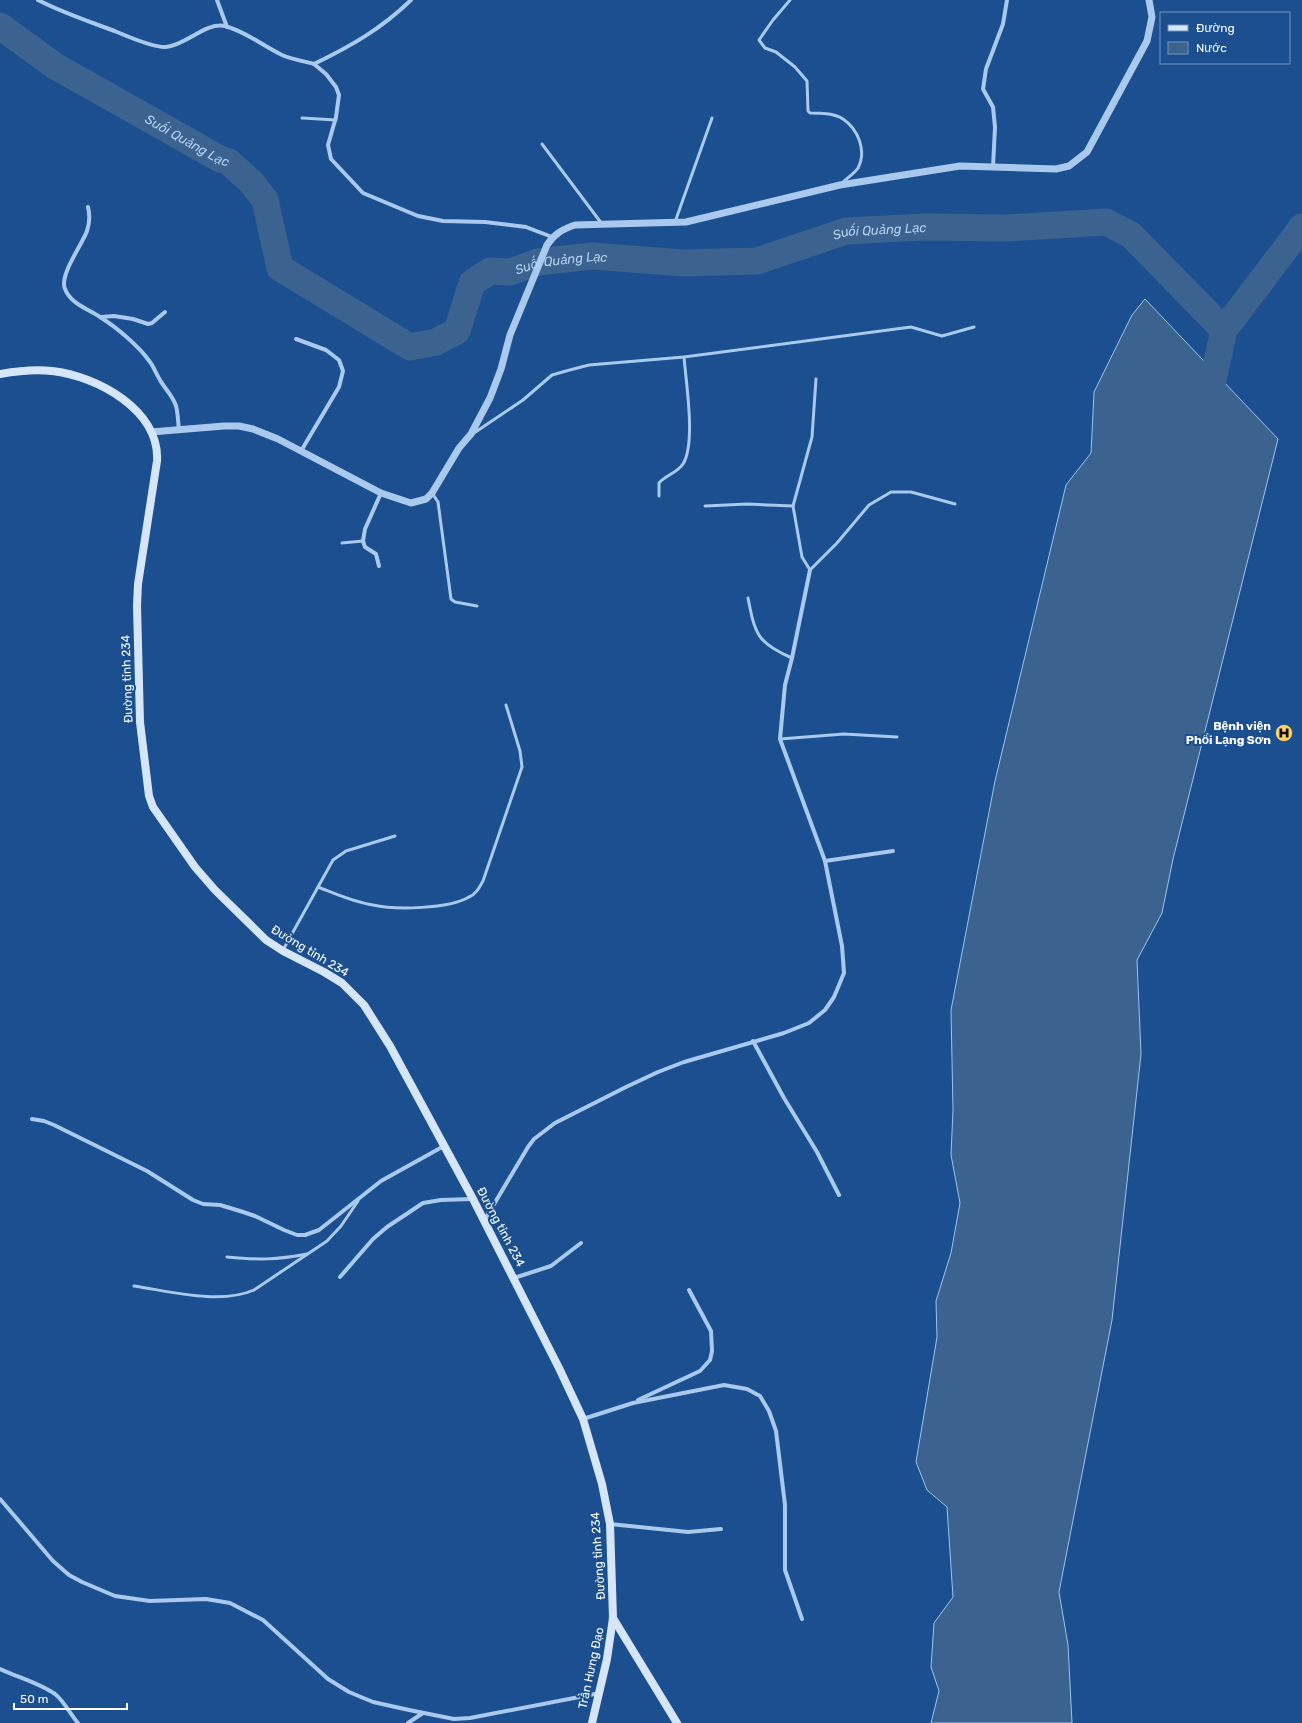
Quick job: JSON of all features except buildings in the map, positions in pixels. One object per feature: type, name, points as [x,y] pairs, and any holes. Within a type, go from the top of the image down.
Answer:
[{"type":"main road","name":"Đường tỉnh 234","points":[[0,374],[41,370],[54,371],[86,379],[121,397],[139,414],[152,432],[157,448],[157,461],[138,584],[137,606],[140,722],[149,796],[152,807],[195,867],[246,920],[266,940],[282,951],[324,972],[342,983],[364,1005],[390,1046],[514,1278],[556,1361],[583,1419],[602,1484],[610,1524],[613,1618]]},
{"type":"main road","name":"Trần Hưng Đạo","points":[[592,1723],[600,1693],[613,1618]]},
{"type":"main road","points":[[613,1618],[677,1723]]},
{"type":"street","points":[[38,0],[62,11],[140,41],[165,47],[181,43],[196,36],[209,27],[227,27],[282,55],[314,64],[326,74],[338,91],[339,95],[336,120],[328,146],[331,159],[363,193],[418,216],[443,221],[485,222],[526,227],[552,238]]},
{"type":"street","points":[[217,0],[227,27]]},
{"type":"street","points":[[314,64],[356,43],[394,17],[411,0]]},
{"type":"street","points":[[993,167],[993,107],[983,89],[986,69],[1003,24],[1006,0]]},
{"type":"street","points":[[152,432],[239,426],[265,433],[381,493],[411,503],[426,499],[432,493],[459,448],[471,434],[490,398],[501,369],[510,335],[532,285],[547,245],[552,238],[563,230],[575,225],[686,222],[840,184],[960,166],[1056,169],[1070,166],[1087,152],[1148,41],[1152,17],[1149,0]]},
{"type":"street","points":[[88,207],[90,215],[87,231],[67,272],[64,286],[65,290],[82,308],[101,317],[132,342],[150,361],[176,406],[179,430]]},
{"type":"street","points":[[101,317],[114,316],[133,319],[148,324],[152,323],[165,312]]},
{"type":"street","points":[[296,339],[326,350],[339,360],[343,371],[339,387],[301,451]]},
{"type":"street","points":[[379,566],[376,554],[365,546],[363,541],[365,529],[381,493]]},
{"type":"street","points":[[484,1221],[528,1147],[534,1139],[555,1123],[626,1086],[658,1072],[684,1062],[733,1048],[809,1023],[825,1010],[834,997],[844,973],[842,946],[825,861],[780,739],[785,686],[810,570]]},
{"type":"street","points":[[825,861],[893,850]]},
{"type":"street","points":[[753,1041],[784,1098],[817,1152],[839,1195]]},
{"type":"street","points":[[32,1119],[44,1121],[54,1125],[147,1171],[193,1200],[203,1204],[220,1205],[240,1211],[255,1216],[284,1230],[305,1235],[319,1230],[381,1181],[444,1146]]},
{"type":"street","points":[[340,1277],[373,1239],[387,1227],[423,1203],[441,1200],[473,1199]]},
{"type":"street","points":[[514,1278],[552,1266],[581,1243]]},
{"type":"street","points":[[633,1403],[700,1371],[710,1360],[712,1351],[710,1331],[689,1290]]},
{"type":"street","points":[[583,1419],[633,1403],[724,1385],[747,1389],[760,1396],[769,1411],[776,1431],[786,1506],[785,1570],[802,1619]]},
{"type":"street","points":[[0,1499],[53,1561],[69,1576],[115,1596],[150,1601],[206,1599],[230,1603],[263,1620],[328,1679],[349,1692],[373,1702],[454,1719],[470,1718],[600,1693]]},
{"type":"street","points":[[610,1524],[688,1532],[721,1529]]},
{"type":"street","points":[[0,1669],[54,1694],[62,1701],[69,1713],[78,1723]]},
{"type":"street","points":[[408,1723],[424,1713]]},
{"type":"lane","points":[[790,0],[759,40],[765,48],[776,52],[795,67],[807,81],[808,111],[810,113],[824,113],[842,118],[858,134],[861,144],[861,160],[858,169],[840,184]]},
{"type":"lane","points":[[302,118],[336,120]]},
{"type":"lane","points":[[675,223],[712,118]]},
{"type":"lane","points":[[542,144],[603,224]]},
{"type":"lane","points":[[471,434],[523,400],[552,375],[589,365],[684,357],[911,328],[942,336],[974,327]]},
{"type":"lane","points":[[659,496],[659,483],[663,478],[673,474],[683,465],[688,451],[690,435],[684,357]]},
{"type":"lane","points":[[816,379],[812,437],[793,506],[802,557],[810,570],[837,543],[869,505],[891,492],[912,492],[955,504]]},
{"type":"lane","points":[[432,493],[438,502],[451,599],[460,603],[477,606]]},
{"type":"lane","points":[[705,506],[747,504],[793,506]]},
{"type":"lane","points":[[342,543],[363,541]]},
{"type":"lane","points":[[748,598],[758,637],[772,650],[792,658]]},
{"type":"lane","points":[[318,887],[346,899],[374,906],[410,908],[459,901],[477,892],[483,881],[522,767],[520,751],[506,706]]},
{"type":"lane","points":[[780,739],[844,734],[897,737]]},
{"type":"lane","points":[[282,951],[333,860],[340,854],[365,844],[395,836]]},
{"type":"lane","points":[[134,1286],[188,1294],[234,1297],[254,1290],[327,1241],[341,1226],[360,1198]]},
{"type":"lane","points":[[227,1257],[279,1260],[308,1254]]},
{"type":"water","points":[[1145,299],[1278,439],[1173,859],[1162,913],[1137,960],[1141,1054],[1112,1320],[1059,1592],[1068,1645],[1072,1723],[931,1723],[939,1691],[931,1667],[934,1623],[953,1597],[947,1507],[927,1490],[916,1462],[937,1337],[936,1301],[951,1253],[960,1203],[951,1155],[953,1110],[951,1010],[995,781],[1066,485],[1091,453],[1094,392],[1132,315]]},
{"type":"waterway","name":"Suối Quảng Lạc","points":[[0,26],[55,66],[220,159],[229,162],[252,183],[265,200],[280,268],[410,347],[436,342],[457,331],[472,283],[490,271],[510,272],[538,262],[593,256],[683,263],[757,261],[846,231],[923,227],[1007,228],[1106,222],[1131,235],[1224,330]]},
{"type":"waterway","points":[[1207,407],[1224,330],[1302,227]]},
{"type":"place","name":"Bệnh viện Phổi Lạng Sơn","points":[[1284,733]]}]
